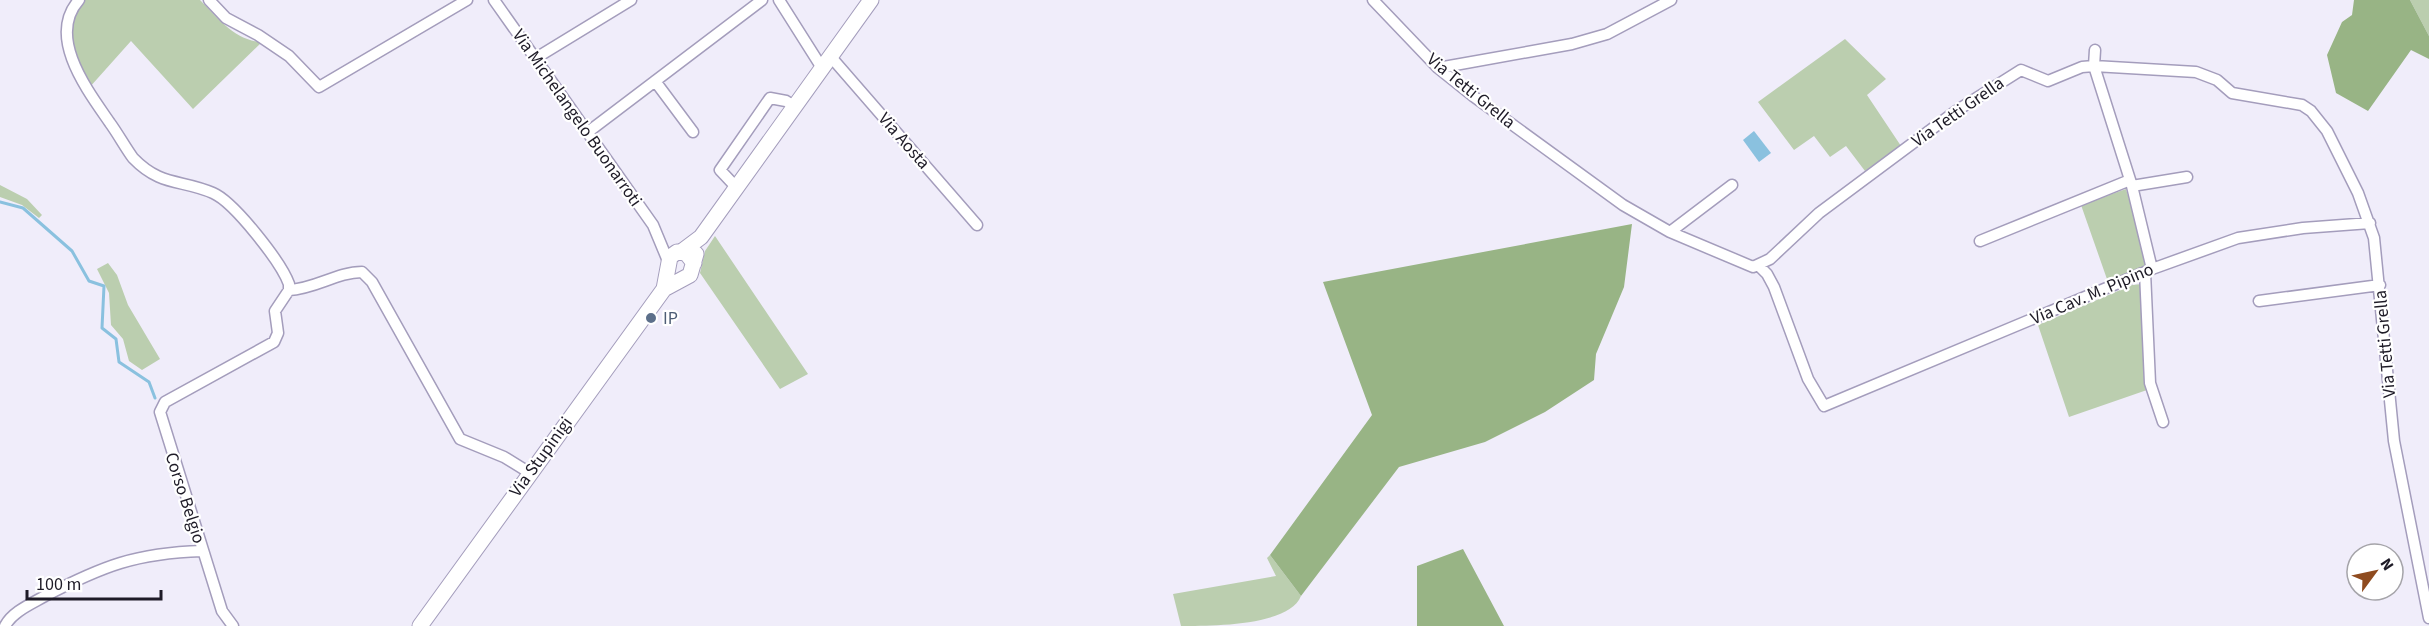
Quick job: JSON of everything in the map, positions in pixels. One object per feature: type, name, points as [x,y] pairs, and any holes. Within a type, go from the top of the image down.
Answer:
[{"type":"street","points":[[79,0],[68,22],[70,52],[80,80],[125,147],[149,172],[168,182],[212,192],[228,201],[250,226],[276,263],[288,281],[289,290],[310,286],[349,272],[362,272],[372,282],[460,439],[504,457],[530,473]]},
{"type":"street","points":[[209,0],[226,18],[258,35],[289,56],[320,87],[467,0]]},
{"type":"street","name":"Via Michelangelo Buonarroti","points":[[494,0],[588,132],[674,259]]},
{"type":"street","points":[[536,58],[631,0]]},
{"type":"street","points":[[588,132],[762,0]]},
{"type":"street","name":"Via Aosta","points":[[779,0],[826,63],[977,225]]},
{"type":"street","points":[[674,259],[701,237],[872,0]]},
{"type":"street","name":"Via Tetti Grella","points":[[1373,0],[1438,68],[1623,205],[1670,232],[1748,266],[1759,266],[1770,259],[1819,213],[1956,111],[2016,72],[2024,70],[2048,81],[2074,70],[2094,66],[2196,72],[2217,80],[2232,93],[2302,105],[2311,111],[2327,131],[2345,164],[2370,223],[2380,285],[2394,441],[2429,618]]},
{"type":"street","points":[[1438,68],[1572,44],[1607,34],[1671,0]]},
{"type":"street","points":[[2095,50],[2094,66],[2131,183],[2148,271],[2150,383],[2163,422]]},
{"type":"street","points":[[655,81],[693,132]]},
{"type":"street","points":[[736,187],[720,170],[770,98],[786,101],[794,106]]},
{"type":"street","points":[[1980,241],[2131,183],[2187,177]]},
{"type":"street","points":[[1670,232],[1732,185]]},
{"type":"street","name":"Via Cav. M. Pipino","points":[[1759,266],[1767,274],[1808,379],[1824,406],[2148,271],[2238,238],[2303,228],[2370,223]]},
{"type":"street","points":[[674,259],[674,277],[682,279],[690,275],[701,237]]},
{"type":"street","points":[[674,259],[689,255],[694,262]]},
{"type":"street","name":"Via Stupinigi","points":[[420,626],[664,289],[674,259]]},
{"type":"street","name":"Via Stupinigi","points":[[664,289],[682,279]]},
{"type":"street","points":[[2259,301],[2380,285]]},
{"type":"street","name":"Corso Belgio","points":[[233,626],[222,611],[202,551],[160,418],[161,406],[274,342],[278,333],[275,311],[289,290]]},
{"type":"street","points":[[5,626],[14,615],[31,604],[90,573],[150,554],[202,551]]},
{"type":"green space","points":[[84,0],[200,0],[235,33],[252,41],[262,42],[193,109],[131,41],[89,88],[74,53],[71,34],[73,16]]},
{"type":"green space","points":[[2354,0],[2410,0],[2429,36],[2429,59],[2411,50],[2368,111],[2336,93],[2327,55],[2342,22],[2352,15]]},
{"type":"green space","points":[[2410,0],[2429,0],[2429,36]]},
{"type":"green space","points":[[1845,39],[1886,79],[1867,95],[1901,146],[1865,171],[1846,146],[1830,157],[1814,136],[1794,150],[1758,102]]},
{"type":"green space","points":[[0,185],[27,199],[42,215],[39,218],[22,205],[0,197]]},
{"type":"green space","points":[[2126,189],[2149,267],[2108,282],[2081,205]]},
{"type":"green space","points":[[1632,224],[1624,287],[1596,354],[1594,380],[1545,412],[1485,442],[1399,467],[1301,596],[1270,555],[1372,415],[1323,282]]},
{"type":"green space","points":[[715,236],[808,374],[780,389],[700,273],[705,251]]},
{"type":"green space","points":[[108,263],[117,275],[128,305],[160,359],[142,370],[129,361],[123,339],[111,325],[109,293],[97,269]]},
{"type":"green space","points":[[2142,284],[2147,390],[2069,417],[2038,325],[2132,285]]},
{"type":"green space","points":[[1463,549],[1504,626],[1417,626],[1417,566]]},
{"type":"green space","points":[[1270,555],[1301,596],[1294,606],[1266,619],[1212,626],[1181,626],[1173,594],[1276,576],[1267,558]]},
{"type":"water","points":[[1754,131],[1771,153],[1759,162],[1743,140]]},
{"type":"waterway","points":[[0,202],[23,208],[72,251],[89,281],[104,286],[102,328],[116,339],[119,362],[149,382],[155,398]]},
{"type":"place","name":"IP","points":[[651,318]]}]
